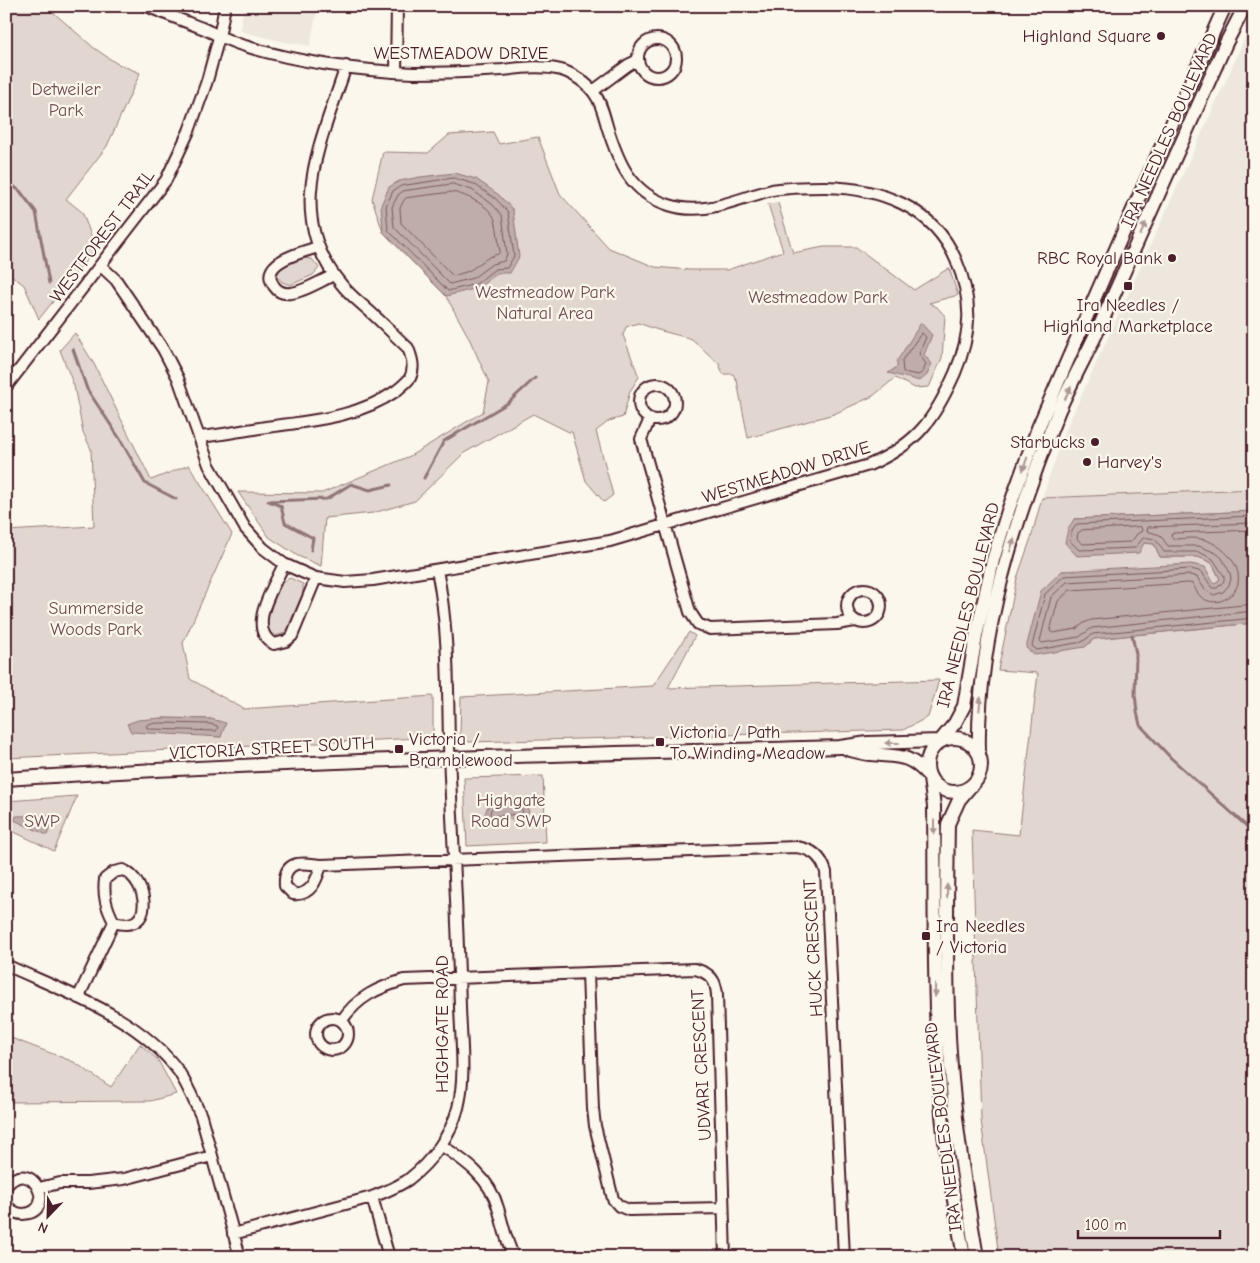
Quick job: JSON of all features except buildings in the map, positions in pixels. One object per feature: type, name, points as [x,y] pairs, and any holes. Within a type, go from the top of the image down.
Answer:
[{"type":"main road","name":"IRA NEEDLES BOULEVARD","points":[[940,741],[955,723],[964,706],[976,636],[993,560],[1038,428],[1225,6]]},
{"type":"main road","name":"IRA NEEDLES BOULEVARD","points":[[979,753],[979,710],[991,625],[1004,570],[1030,488],[1060,409],[1101,324],[1226,42],[1245,6]]},
{"type":"main road","points":[[953,738],[964,739],[972,744],[979,753],[981,771],[976,782],[969,788],[958,792],[949,792],[939,788],[929,777],[926,767],[928,756],[934,746],[940,741],[953,738]]},
{"type":"main road","name":"VICTORIA STREET SOUTH","points":[[6,779],[449,758],[840,747],[868,743],[940,741]]},
{"type":"main road","name":"VICTORIA STREET SOUTH","points":[[840,747],[869,754],[894,755],[907,758],[918,764],[929,777]]},
{"type":"main road","name":"IRA NEEDLES BOULEVARD","points":[[929,777],[934,806],[935,1004],[941,1104],[964,1257]]},
{"type":"main road","name":"IRA NEEDLES BOULEVARD","points":[[969,788],[959,800],[948,824],[948,1012],[954,1097],[965,1186],[977,1257]]},
{"type":"street","name":"WESTMEADOW DRIVE","points":[[101,266],[115,278],[163,349],[178,378],[209,465],[245,528],[263,548],[284,564],[316,578],[345,582],[373,580],[610,541],[870,465],[890,456],[908,444],[927,425],[942,401],[962,355],[970,314],[959,267],[951,247],[932,226],[911,208],[885,196],[849,188],[799,187],[772,190],[709,208],[695,209],[668,205],[656,200],[636,186],[622,168],[593,91],[579,79],[562,70],[543,67],[454,73],[396,72],[300,60],[219,37],[147,6]]},
{"type":"street","name":"WESTFOREST TRAIL","points":[[6,387],[10,373],[101,266],[166,180],[189,131],[207,81],[225,6]]},
{"type":"street","points":[[396,72],[397,6]]},
{"type":"street","points":[[593,91],[628,65],[638,60]]},
{"type":"street","points":[[199,437],[348,413],[371,405],[404,385],[410,377],[412,358],[408,348],[342,286],[318,247],[310,215],[312,175],[346,66]]},
{"type":"street","points":[[318,247],[281,260],[271,271],[270,278],[273,285],[278,291],[291,293],[334,275]]},
{"type":"street","points":[[650,419],[642,439],[690,612],[698,624],[710,629],[836,624],[855,621]]},
{"type":"street","points":[[284,564],[262,614],[261,626],[263,635],[274,644],[280,644],[292,636],[316,578]]},
{"type":"street","name":"HIGHGATE ROAD","points":[[234,1234],[372,1197],[390,1190],[409,1178],[441,1145],[458,1109],[462,1086],[455,860],[449,758],[446,641],[437,570]]},
{"type":"street","name":"HUCK CRESCENT","points":[[321,865],[796,847],[810,850],[816,854],[826,872],[844,1257]]},
{"type":"street","points":[[124,870],[132,874],[137,880],[144,906],[142,915],[134,923],[123,924],[114,922],[109,912],[104,892],[105,879],[114,872],[124,870]]},
{"type":"street","points":[[78,998],[114,922]]},
{"type":"street","points":[[6,965],[116,1016],[136,1028],[170,1061],[192,1094],[201,1116],[240,1257]]},
{"type":"street","name":"UDVARI CRESCENT","points":[[342,1020],[350,1007],[362,998],[389,984],[404,980],[695,969],[708,974],[714,980],[717,995],[725,1257]]},
{"type":"street","points":[[588,973],[594,1118],[604,1168],[613,1199],[619,1206],[629,1210],[723,1208]]},
{"type":"street","points":[[441,1145],[475,1170],[488,1186],[498,1205],[514,1257]]},
{"type":"street","points":[[39,1188],[60,1183],[88,1183],[124,1179],[212,1156]]},
{"type":"street","points":[[6,1186],[13,1179],[24,1177],[30,1179],[39,1188],[40,1198],[37,1206],[28,1213],[20,1214],[13,1212],[6,1204]]},
{"type":"street","points":[[372,1197],[389,1257]]},
{"type":"shaded area","points":[[244,6],[318,6],[310,46],[243,32],[240,28]]},
{"type":"shaded area","points":[[1254,15],[1254,489],[1042,498],[1065,431],[1233,65]]},
{"type":"green space","name":"Detweiler Park","points":[[6,6],[46,6],[94,48],[116,63],[140,73],[107,146],[66,199],[82,212],[96,248],[39,319],[24,285],[6,271]]},
{"type":"green space","name":"Westmeadow Park Natural Area","points":[[493,132],[499,144],[538,137],[560,194],[609,248],[655,267],[689,270],[727,270],[783,251],[768,204],[778,203],[793,253],[824,247],[856,247],[914,290],[949,268],[958,295],[929,303],[937,307],[945,316],[942,358],[929,387],[915,388],[895,378],[873,396],[834,414],[748,438],[737,381],[733,374],[723,374],[719,364],[692,339],[638,323],[626,327],[623,335],[639,377],[630,391],[623,417],[609,421],[596,431],[613,495],[604,502],[586,481],[572,432],[533,414],[464,453],[415,501],[373,513],[325,518],[321,566],[298,556],[269,537],[238,492],[322,493],[410,456],[483,412],[489,382],[468,336],[446,296],[383,232],[372,199],[383,152],[428,153],[449,135]]},
{"type":"green space","points":[[302,258],[312,259],[319,268],[313,275],[290,285],[282,282],[277,276],[281,266]]},
{"type":"green space","name":"Summerside Woods Park","points":[[75,333],[94,364],[151,480],[189,465],[232,534],[183,643],[190,679],[244,709],[433,696],[433,740],[419,738],[6,758],[6,531],[94,526],[91,449],[83,432],[74,386],[60,350]],"holes":[[[161,718],[211,719],[221,737],[207,736]]]},
{"type":"green space","points":[[1254,489],[1254,511],[1074,519],[1144,543],[1154,544],[1160,557],[1198,557],[1212,563],[1220,579],[1214,584],[1062,571],[1085,647],[1094,639],[1254,623],[1254,1257],[999,1257],[981,1120],[972,830],[1019,835],[1038,673],[998,670],[1017,578],[1042,498]]},
{"type":"green space","points":[[290,578],[303,584],[303,593],[286,632],[274,635],[269,631],[265,620],[281,583]]},
{"type":"green space","points":[[689,632],[695,636],[668,688],[939,680],[928,717],[903,730],[469,742],[460,734],[461,697],[653,686]]},
{"type":"green space","name":"Highgate Road SWP","points":[[543,776],[546,842],[467,846],[464,778]]},
{"type":"green space","name":"SWP","points":[[77,796],[54,851],[6,828],[6,801]]},
{"type":"green space","points":[[6,1036],[74,1062],[111,1087],[140,1044],[158,1060],[176,1094],[150,1101],[6,1102]]},
{"type":"water","points":[[455,173],[476,179],[499,195],[513,210],[519,257],[510,273],[498,273],[478,288],[446,296],[383,232],[381,205],[389,187],[399,181]]},
{"type":"water","points":[[921,323],[932,335],[924,355],[932,364],[927,375],[920,381],[888,373],[897,367],[897,361]]},
{"type":"water","points":[[1254,511],[1254,623],[1094,639],[1085,647],[1035,655],[1026,648],[1041,591],[1062,571],[1191,564],[1205,567],[1214,584],[1220,579],[1212,563],[1198,557],[1160,557],[1154,544],[1144,543],[1139,553],[1077,556],[1065,543],[1068,529],[1074,519]]},
{"type":"water","points":[[161,718],[211,719],[226,723],[221,737],[131,732],[127,724],[138,720]]},
{"type":"water","points":[[522,798],[529,811],[525,820],[497,819],[487,826],[482,826],[487,808],[493,801]]},
{"type":"water","points":[[55,815],[47,835],[14,820],[16,816]]},
{"type":"waterway","points":[[6,181],[20,191],[36,212],[49,283]]},
{"type":"waterway","points":[[73,349],[87,389],[120,439],[145,483],[176,499]]},
{"type":"waterway","points":[[424,478],[444,441],[508,403],[535,378]]},
{"type":"waterway","points":[[268,501],[327,499],[351,484],[370,490],[391,485]]},
{"type":"waterway","points":[[269,501],[281,506],[285,523],[313,538],[311,550]]},
{"type":"waterway","points":[[1132,635],[1136,654],[1135,694],[1140,725],[1171,758],[1254,833]]},
{"type":"place","name":"Highland Square","points":[[1161,36]]},
{"type":"place","name":"RBC Royal Bank","points":[[1172,258]]},
{"type":"place","name":"Ira Needles / Highland Marketplace","points":[[1128,286]]},
{"type":"place","name":"Starbucks","points":[[1095,442]]},
{"type":"place","name":"Harvey's","points":[[1087,462]]},
{"type":"place","name":"Victoria / Path To Winding Meadow","points":[[660,742]]},
{"type":"place","name":"Victoria / Bramblewood","points":[[399,749]]},
{"type":"place","name":"Ira Needles / Victoria","points":[[926,936]]},
{"type":"park label","name":"Westmeadow Park","points":[[818,297]]}]
